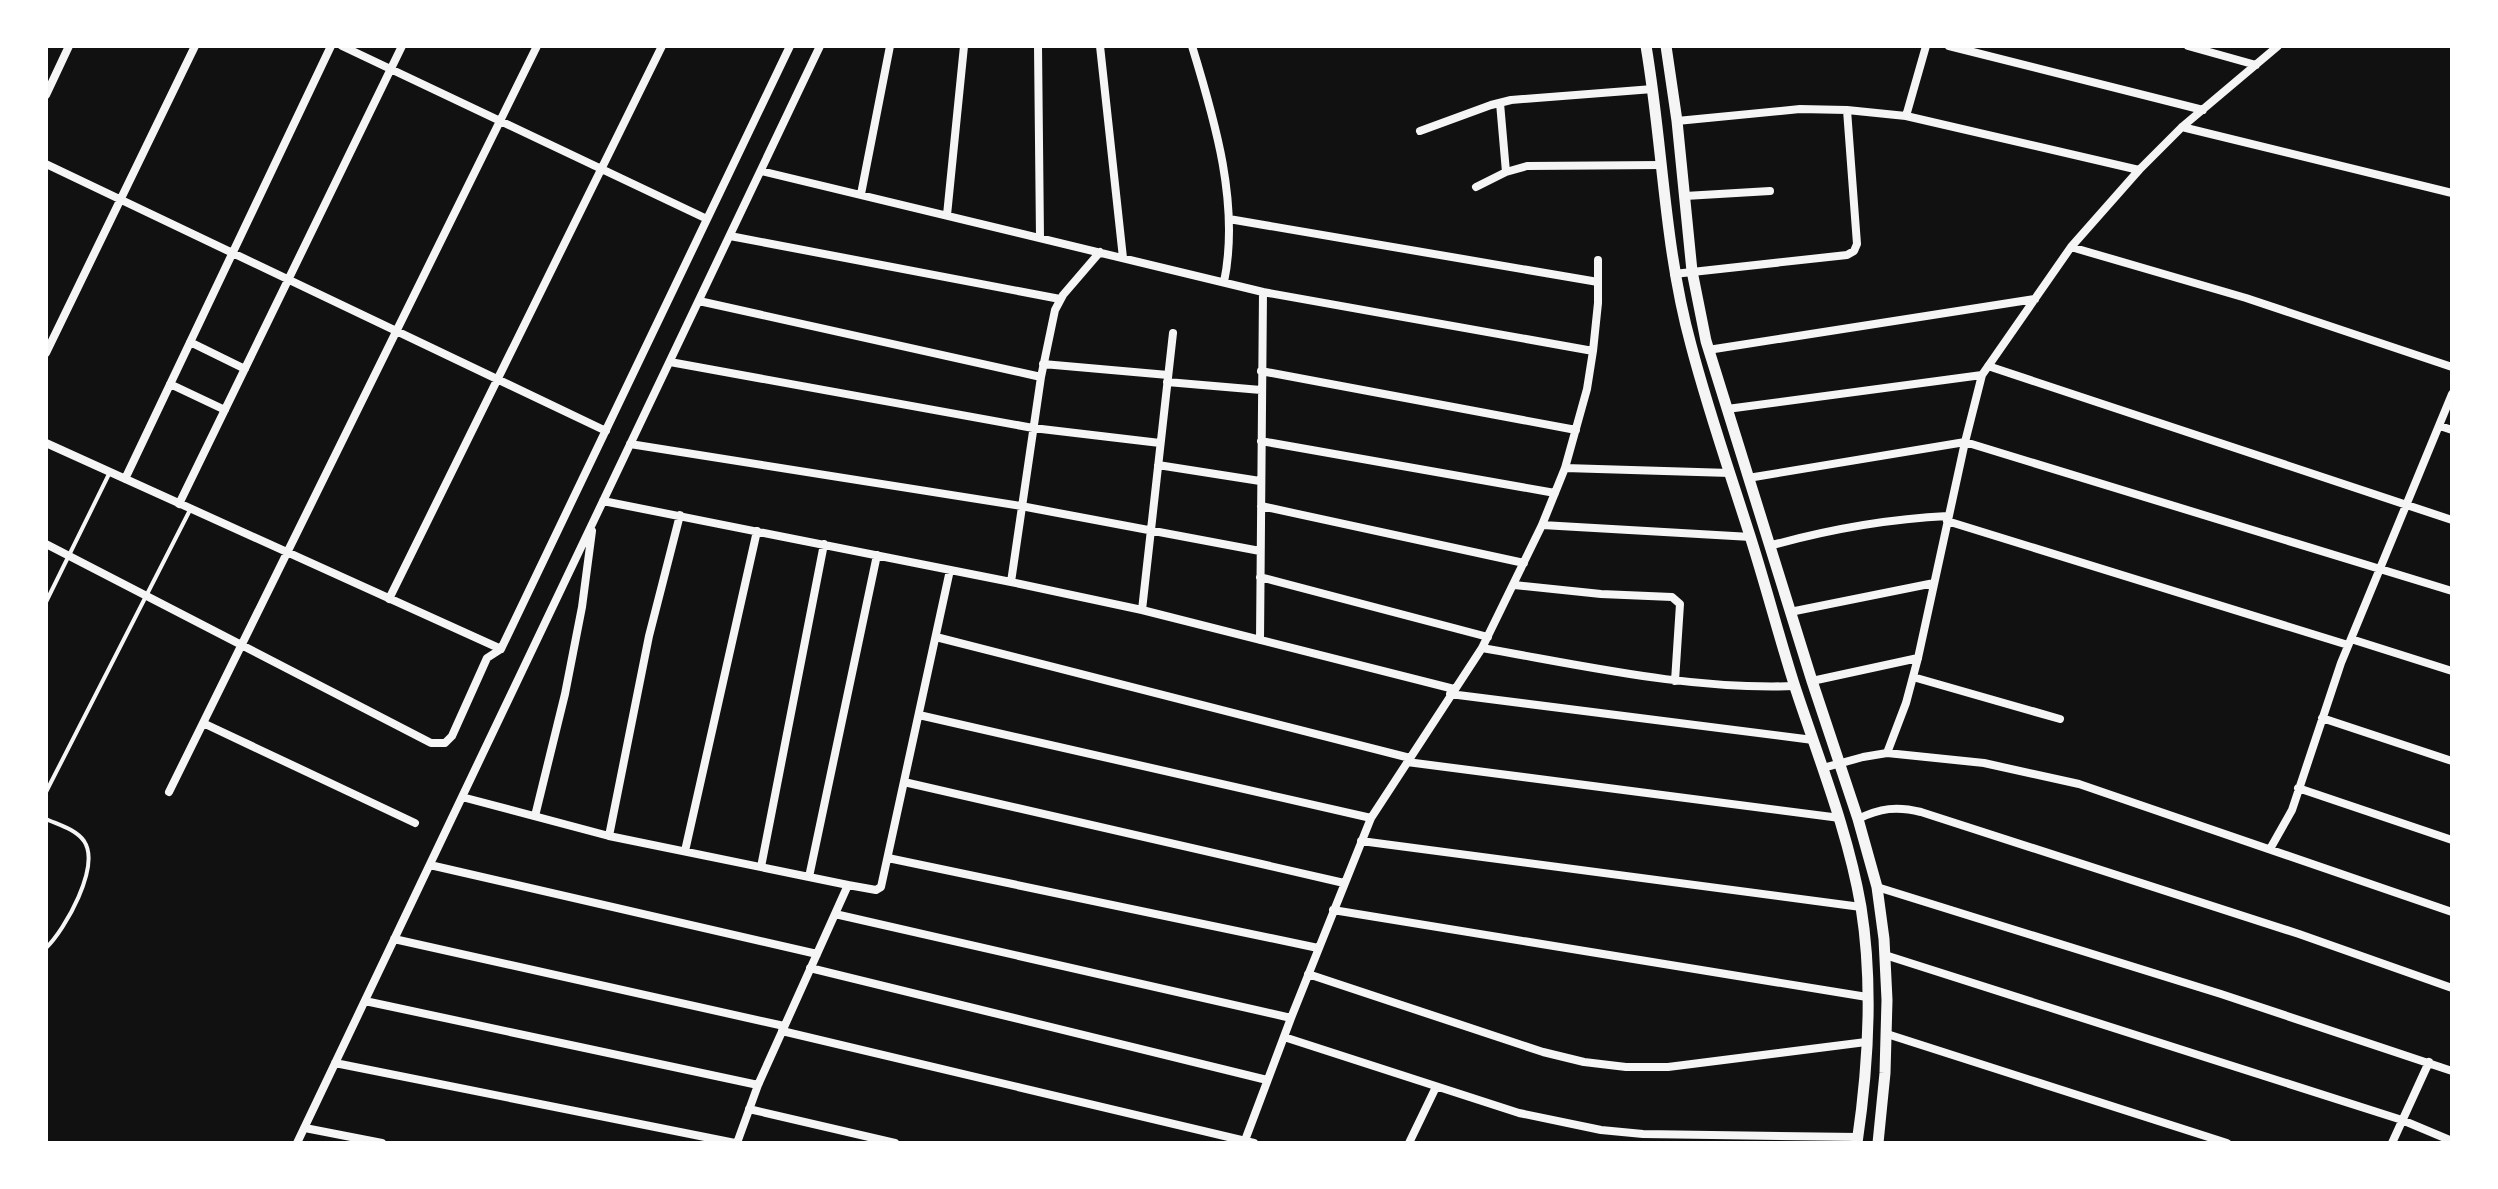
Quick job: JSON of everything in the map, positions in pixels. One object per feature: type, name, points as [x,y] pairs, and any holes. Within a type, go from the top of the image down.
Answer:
[{"type":"street","points":[[46,95],[69,46]]},
{"type":"street","points":[[46,353],[195,46]]},
{"type":"street","points":[[125,479],[331,46]]},
{"type":"street","points":[[342,46],[707,219]]},
{"type":"street","points":[[179,504],[402,46]]},
{"type":"street","points":[[169,792],[537,46]]},
{"type":"street","points":[[389,599],[662,46]]},
{"type":"street","points":[[46,544],[144,597],[436,744],[449,740],[487,658],[501,649],[790,46]]},
{"type":"street","points":[[297,1143],[820,46]]},
{"type":"street","points":[[861,194],[890,46]]},
{"type":"street","points":[[947,215],[964,46]]},
{"type":"street","points":[[1038,46],[1040,238]]},
{"type":"street","points":[[1100,46],[1123,258]]},
{"type":"street","points":[[1192,46],[1218,144],[1229,219],[1229,259],[1224,282]]},
{"type":"street","points":[[1284,1037],[1519,1113],[1601,1130],[1857,1140],[1867,997],[1861,907],[1840,818],[1795,686],[1694,356],[1674,274],[1646,46]]},
{"type":"street","points":[[1666,46],[1692,271],[1708,350],[1877,887],[1885,955],[1887,1034],[1878,1143]]},
{"type":"street","points":[[1906,116],[1926,46]]},
{"type":"street","points":[[1949,46],[2203,110]]},
{"type":"street","points":[[2188,46],[2256,65]]},
{"type":"street","points":[[1887,753],[1918,658],[1982,375],[2071,247],[2139,170],[2182,127],[2278,46]]},
{"type":"street","points":[[1420,131],[1500,103],[1653,89]]},
{"type":"street","points":[[1500,103],[1506,172]]},
{"type":"street","points":[[1677,121],[1800,109],[1906,116],[2139,170]]},
{"type":"street","points":[[1674,274],[1847,255],[1854,251],[1857,244],[1847,110]]},
{"type":"street","points":[[2182,127],[2452,193]]},
{"type":"street","points":[[46,164],[606,431]]},
{"type":"street","points":[[1476,187],[1506,172],[1545,164],[1661,165]]},
{"type":"street","points":[[761,171],[1263,292],[1593,351]]},
{"type":"street","points":[[1685,196],[1770,191]]},
{"type":"street","points":[[1229,219],[1598,282]]},
{"type":"street","points":[[730,236],[1060,299]]},
{"type":"street","points":[[2071,247],[2246,298],[2452,367]]},
{"type":"street","points":[[1011,582],[1053,315],[1060,299],[1100,252]]},
{"type":"street","points":[[394,939],[783,1028],[1248,1142],[1267,1080],[1371,818],[1482,648],[1542,525],[1565,468],[1593,351],[1598,260]]},
{"type":"street","points":[[1260,640],[1263,292]]},
{"type":"street","points":[[1708,350],[2035,299]]},
{"type":"street","points":[[699,301],[1041,377]]},
{"type":"street","points":[[1142,610],[1173,333]]},
{"type":"street","points":[[190,342],[245,369]]},
{"type":"street","points":[[670,362],[1033,428],[1160,443]]},
{"type":"street","points":[[1043,364],[1261,390]]},
{"type":"street","points":[[1988,366],[2452,520]]},
{"type":"street","points":[[1261,371],[1576,430]]},
{"type":"street","points":[[1727,409],[1982,375]]},
{"type":"street","points":[[170,384],[225,410]]},
{"type":"street","points":[[2270,849],[2292,810],[2350,642],[2452,394]]},
{"type":"street","points":[[2440,426],[2452,430]]},
{"type":"street","points":[[1261,441],[1555,493]]},
{"type":"street","points":[[1748,478],[1965,442],[2452,591]]},
{"type":"street","points":[[46,443],[501,649]]},
{"type":"street","points":[[630,444],[1021,506],[1260,551]]},
{"type":"street","points":[[1158,465],[1260,481]]},
{"type":"street","points":[[1565,468],[1730,473]]},
{"type":"street","points":[[603,501],[1142,610],[1452,692],[1813,740]]},
{"type":"street","points":[[1261,506],[1524,563]]},
{"type":"street","points":[[609,836],[649,636],[680,515]]},
{"type":"street","points":[[1769,546],[1855,525],[1899,518],[1948,519],[2452,671]]},
{"type":"street","points":[[535,816],[577,636],[593,523]]},
{"type":"street","points":[[1542,525],[1751,537]]},
{"type":"street","points":[[685,851],[757,531]]},
{"type":"street","points":[[761,867],[824,544]]},
{"type":"street","points":[[809,877],[877,555]]},
{"type":"street","points":[[462,797],[609,836],[878,890],[888,858],[950,570]]},
{"type":"street","points":[[1260,577],[1488,637]]},
{"type":"street","points":[[1790,612],[1934,583]]},
{"type":"street","points":[[1514,585],[1601,594],[1675,597],[1680,604],[1675,681]]},
{"type":"street","points":[[936,637],[1408,760],[1840,818]]},
{"type":"street","points":[[1482,648],[1675,681],[1755,688],[1795,686]]},
{"type":"street","points":[[1812,681],[1918,658]]},
{"type":"street","points":[[1913,677],[2060,719]]},
{"type":"street","points":[[919,715],[1371,818]]},
{"type":"street","points":[[2322,718],[2452,761]]},
{"type":"street","points":[[203,723],[415,823]]},
{"type":"street","points":[[1823,768],[1887,753],[1984,763],[2032,772],[2079,784],[2452,912]]},
{"type":"street","points":[[904,782],[1344,883]]},
{"type":"street","points":[[2298,788],[2452,840]]},
{"type":"street","points":[[1858,819],[1889,808],[1921,812],[2284,929],[2452,988]]},
{"type":"street","points":[[1361,841],[1861,907]]},
{"type":"street","points":[[888,858],[1318,948]]},
{"type":"street","points":[[430,865],[817,954]]},
{"type":"street","points":[[335,1063],[736,1143],[758,1085],[848,885]]},
{"type":"street","points":[[1877,887],[2221,994],[2452,1071]]},
{"type":"street","points":[[1333,910],[1867,997]]},
{"type":"street","points":[[835,914],[1291,1018]]},
{"type":"street","points":[[1885,955],[2402,1120],[2452,1141]]},
{"type":"street","points":[[810,968],[1267,1080]]},
{"type":"street","points":[[1308,974],[1543,1052],[1584,1062],[1626,1067],[1668,1067],[1866,1042]]},
{"type":"street","points":[[365,1001],[758,1085]]},
{"type":"street","points":[[1887,1034],[2227,1143]]},
{"type":"street","points":[[2392,1143],[2429,1062]]},
{"type":"street","points":[[1409,1143],[1436,1087]]},
{"type":"street","points":[[749,1109],[895,1143]]},
{"type":"street","points":[[305,1128],[382,1143]]},
{"type":"lane","points":[[46,602],[110,472]]},
{"type":"lane","points":[[46,792],[191,508]]},
{"type":"lane","points":[[46,819],[83,839],[89,860],[73,910],[63,929],[46,948]]}]
